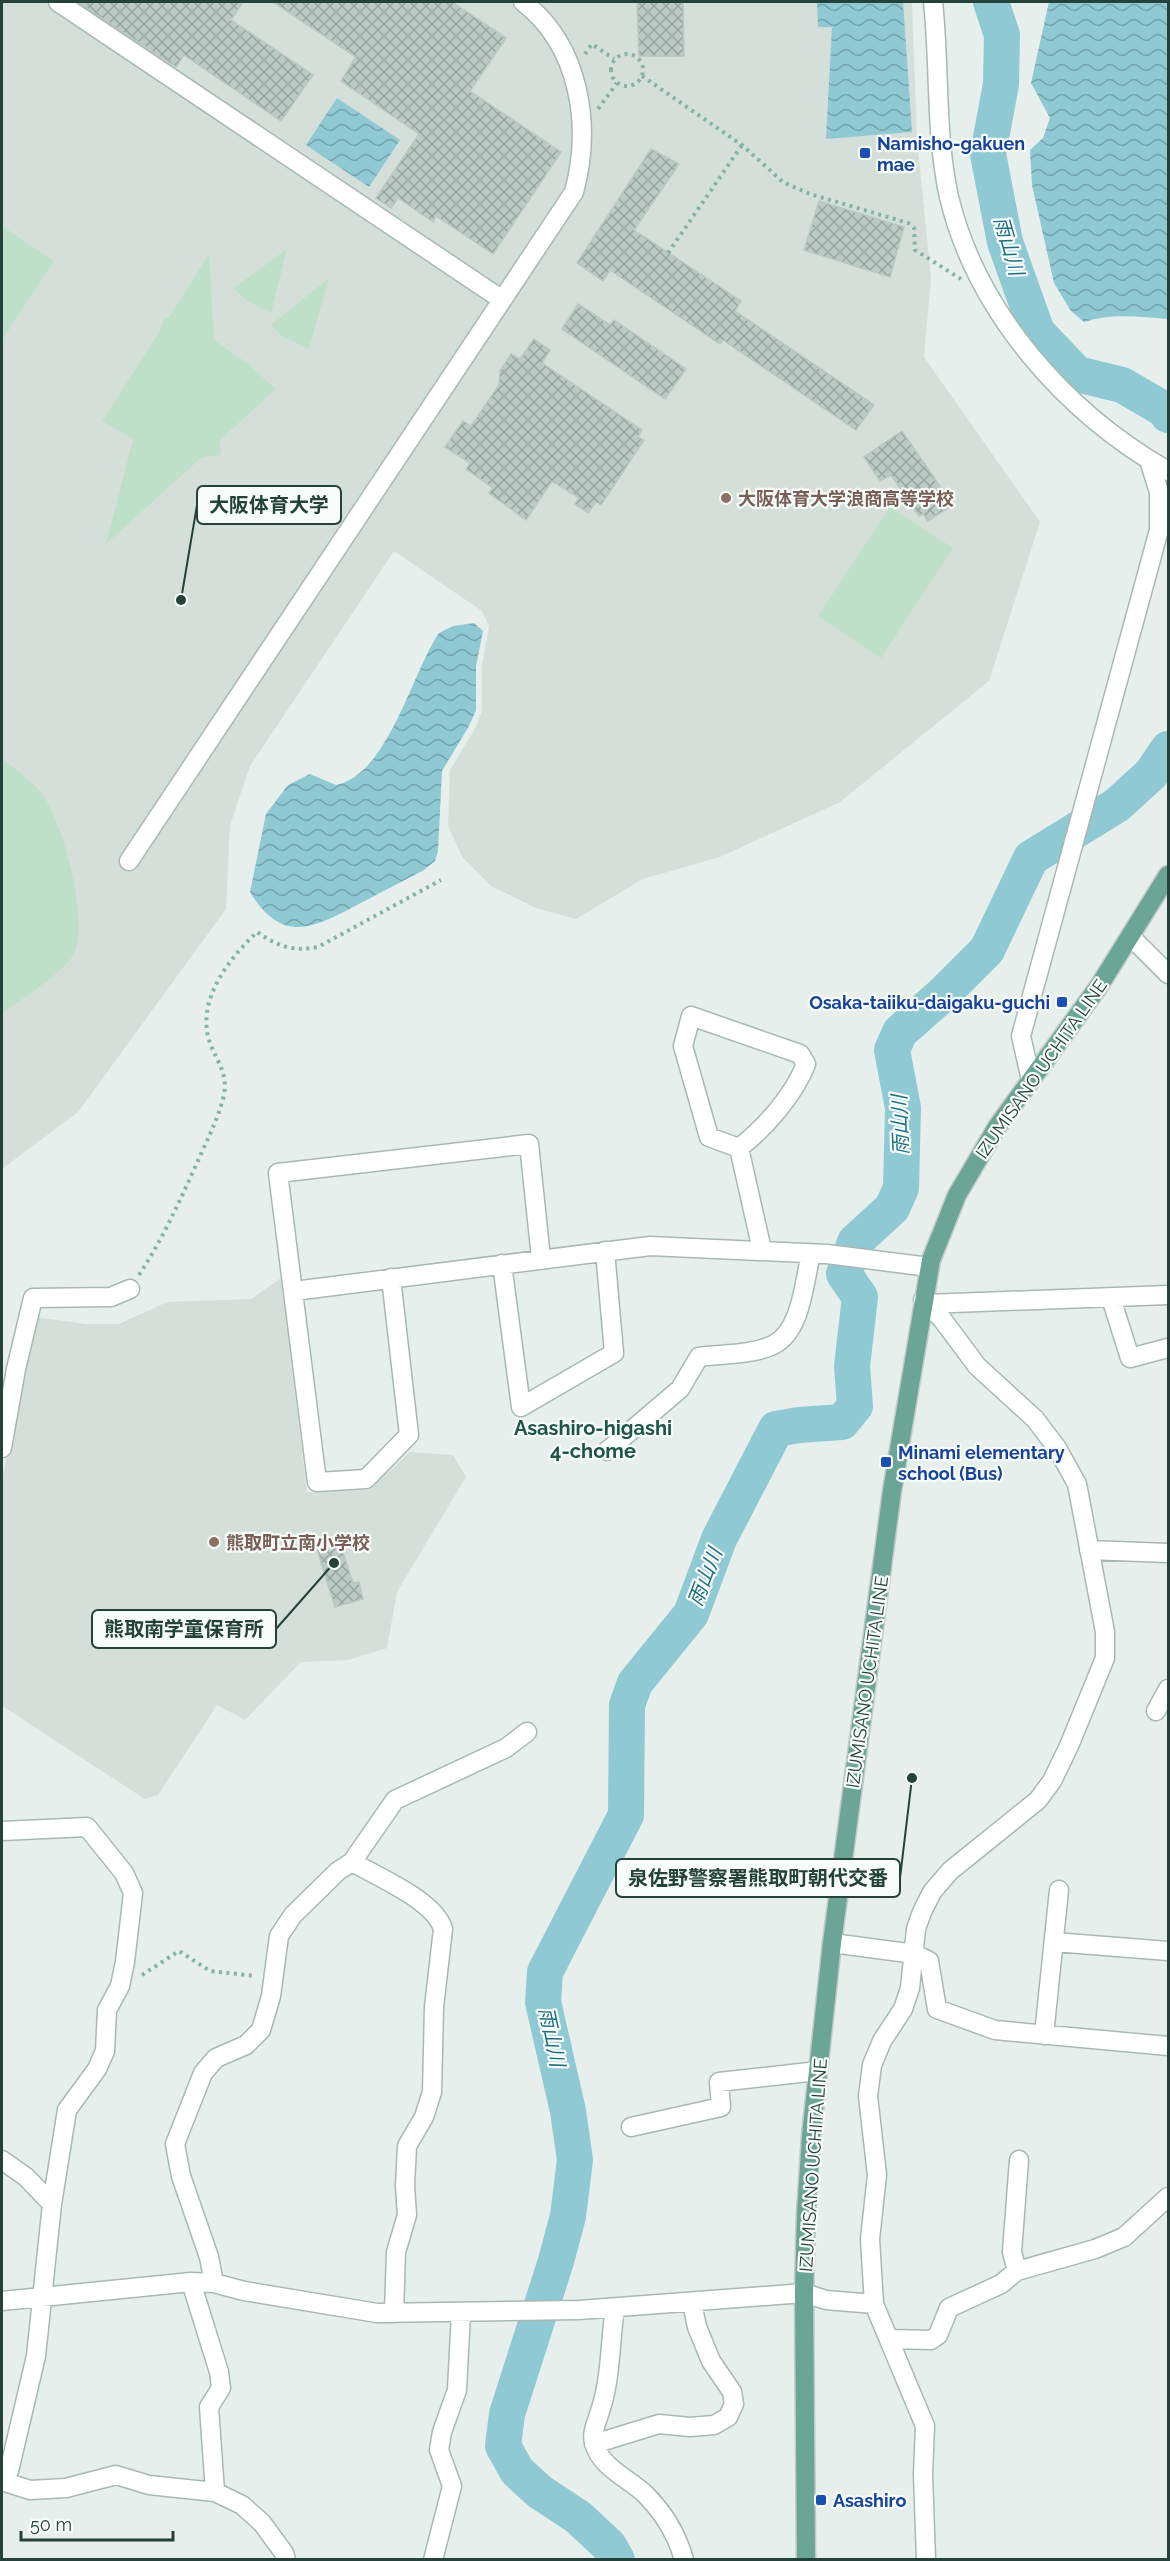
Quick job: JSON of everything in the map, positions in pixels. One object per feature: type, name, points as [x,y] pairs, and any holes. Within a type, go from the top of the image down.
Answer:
[{"type":"main road","name":"IZUMISANO UCHITA LINE","points":[[806,2559],[804,2293],[806,2214],[818,2071],[832,1943],[892,1491],[929,1267],[957,1195],[997,1127],[1099,986],[1166,883]]},
{"type":"street","points":[[58,2],[501,299]]},
{"type":"street","points":[[129,861],[574,192],[582,146],[577,90],[571,66],[554,34],[523,2]]},
{"type":"street","points":[[933,2],[938,106],[949,196],[985,287],[1035,362],[1058,386],[1106,428],[1168,471]]},
{"type":"street","points":[[1031,1080],[1021,1036],[1159,530],[1159,492],[1149,460]]},
{"type":"street","points":[[1130,936],[1168,974]]},
{"type":"street","points":[[691,1016],[800,1054],[806,1064],[799,1080],[753,1137],[739,1148],[710,1137],[683,1046],[691,1016]]},
{"type":"street","points":[[391,1278],[409,1436],[366,1479],[317,1482],[278,1173],[529,1144],[541,1258]]},
{"type":"street","points":[[739,1148],[762,1250]]},
{"type":"street","points":[[294,1291],[650,1246],[762,1250],[877,1258],[929,1267]]},
{"type":"street","points":[[502,1264],[521,1407],[614,1353],[605,1251]]},
{"type":"street","points":[[607,1451],[680,1389],[699,1357],[762,1349],[775,1344],[788,1331],[796,1315],[819,1254]]},
{"type":"street","points":[[2,1448],[16,1369],[33,1298],[111,1297],[130,1288]]},
{"type":"street","points":[[925,1302],[1168,1295]]},
{"type":"street","points":[[1111,1298],[1130,1358],[1168,1348]]},
{"type":"street","points":[[925,1302],[977,1366],[1035,1419],[1058,1448],[1077,1484],[1105,1632],[1105,1658],[1052,1781],[1038,1800],[950,1871],[932,1892],[916,1929],[915,1954],[907,1998],[882,2041],[872,2065],[869,2086],[877,2175],[870,2239],[874,2304],[925,2426],[923,2474],[926,2559]]},
{"type":"street","points":[[1089,1550],[1168,1553]]},
{"type":"street","points":[[1156,1711],[1168,1689]]},
{"type":"street","points":[[214,2283],[209,2257],[182,2176],[176,2144],[203,2073],[216,2058],[246,2045],[261,2030],[271,1996],[279,1936],[293,1915],[338,1871],[352,1862],[395,1800],[506,1748],[527,1732]]},
{"type":"street","points":[[2,1831],[87,1827],[124,1873],[133,1893],[120,1986],[107,2010],[105,2051],[98,2069],[67,2110],[52,2204],[36,2356],[9,2472],[2,2480],[30,2490],[66,2488],[116,2475],[149,2485],[215,2492],[242,2505],[262,2523],[285,2553],[286,2559]]},
{"type":"street","points":[[352,1862],[427,1907],[440,1918],[443,1929],[434,2007],[432,2092],[424,2117],[407,2146],[405,2186],[407,2215],[396,2252],[394,2313]]},
{"type":"street","points":[[1044,2035],[1059,1890]]},
{"type":"street","points":[[1054,1942],[1168,1951]]},
{"type":"street","points":[[832,1943],[915,1954],[929,1961],[937,2009],[995,2030],[1168,2046]]},
{"type":"street","points":[[631,2127],[721,2107],[719,2082],[818,2071]]},
{"type":"street","points":[[2,2160],[26,2177],[52,2204]]},
{"type":"street","points":[[1017,2271],[1012,2252],[1019,2160]]},
{"type":"street","points":[[890,2339],[930,2340],[938,2335],[949,2308],[1001,2284],[1017,2271],[1095,2249],[1125,2237],[1168,2197]]},
{"type":"street","points":[[2,2301],[191,2282],[214,2283],[244,2291],[377,2313],[579,2310],[804,2293],[826,2300],[874,2304]]},
{"type":"street","points":[[191,2282],[219,2372],[221,2388],[209,2407],[215,2492]]},
{"type":"street","points":[[594,2444],[659,2424],[690,2427],[714,2425],[728,2417],[734,2404],[732,2392],[711,2361],[696,2327],[692,2303]]},
{"type":"street","points":[[615,2308],[607,2386],[593,2431],[594,2444],[605,2463],[644,2493],[659,2509],[678,2537],[684,2559]]},
{"type":"street","points":[[433,2559],[452,2486],[439,2450],[442,2432],[457,2390],[460,2313]]},
{"type":"path","points":[[571,66],[579,61],[592,44],[614,59]]},
{"type":"path","points":[[623,54],[634,55],[642,62],[642,76],[632,85],[617,83],[611,74],[614,59],[623,54]]},
{"type":"path","points":[[642,76],[742,145],[783,182],[810,194],[908,224],[914,228],[915,250],[958,278],[985,287]]},
{"type":"path","points":[[668,253],[742,145]]},
{"type":"path","points":[[130,1288],[160,1243],[214,1127],[225,1079],[223,1067],[210,1043],[207,1011],[226,967],[257,932],[289,949],[318,947],[441,880]]},
{"type":"path","points":[[120,1986],[132,1982],[179,1951],[210,1971],[273,1977]]},
{"type":"shaded area","points":[[2,2],[912,2],[917,139],[931,278],[924,357],[1040,522],[989,681],[840,802],[720,857],[643,879],[576,919],[536,908],[491,886],[463,858],[448,826],[450,770],[476,727],[482,710],[482,665],[489,626],[482,611],[394,551],[250,766],[230,825],[226,909],[78,1112],[2,1169]]},
{"type":"shaded area","name":"熊取町立南小学校","points":[[281,1278],[307,1492],[368,1490],[410,1452],[453,1455],[466,1477],[397,1592],[387,1648],[348,1660],[301,1662],[245,1720],[217,1705],[158,1795],[145,1799],[2,1706],[2,1482],[21,1373],[35,1317],[86,1324],[119,1324],[167,1302],[251,1299]]},
{"type":"green space","points":[[2,226],[54,261],[2,340]]},
{"type":"green space","points":[[287,249],[271,313],[244,299],[234,288]]},
{"type":"green space","points":[[209,254],[214,340],[247,363],[276,389],[220,440],[221,455],[202,457],[106,544],[133,439],[102,421],[160,331],[164,318],[168,319]]},
{"type":"green space","points":[[329,278],[309,349],[282,336],[271,325]]},
{"type":"green space","points":[[890,507],[953,548],[881,658],[818,616]]},
{"type":"green space","points":[[2,758],[40,791],[49,805],[58,825],[73,875],[79,926],[77,946],[70,960],[46,982],[2,1014]]},
{"type":"water","points":[[817,2],[903,2],[912,132],[826,139],[832,27],[818,27]]},
{"type":"water","points":[[1049,2],[1168,2],[1168,319],[1116,317],[1084,322],[1071,311],[1054,283],[1032,185],[1030,150],[1043,138],[1050,118],[1031,83]]},
{"type":"water","points":[[337,98],[400,140],[369,187],[306,145]]},
{"type":"water","points":[[474,623],[483,631],[476,666],[476,710],[442,771],[438,851],[435,861],[424,870],[314,925],[287,926],[275,920],[262,909],[250,892],[266,814],[288,785],[310,774],[336,785],[354,777],[370,763],[397,720],[439,633],[453,626]]},
{"type":"building","points":[[77,2],[243,2],[231,20],[313,75],[281,121],[184,55],[176,67]]},
{"type":"building","points":[[273,2],[452,2],[506,38],[470,91],[561,152],[493,254],[436,216],[433,222],[398,198],[391,208],[376,198],[419,134],[341,81],[356,57]]},
{"type":"building","points":[[637,2],[683,2],[684,56],[639,56]]},
{"type":"building","points":[[651,149],[679,164],[634,230],[741,301],[735,311],[874,405],[856,430],[723,340],[720,344],[610,270],[603,281],[577,263]]},
{"type":"building","points":[[819,201],[904,227],[890,277],[804,250]]},
{"type":"building","points":[[578,304],[610,325],[614,320],[686,369],[665,399],[562,329]]},
{"type":"building","points":[[534,339],[550,350],[542,363],[642,430],[638,437],[644,440],[601,505],[596,502],[588,513],[575,504],[579,498],[552,481],[526,520],[489,493],[493,488],[466,469],[470,463],[445,447],[463,421],[471,426],[499,385],[500,371],[511,354],[520,359]]},
{"type":"building","points":[[902,431],[948,498],[942,501],[948,508],[928,521],[923,514],[919,516],[891,475],[880,481],[864,457]]},
{"type":"building","points":[[338,1537],[353,1583],[359,1582],[363,1599],[335,1607],[315,1543]]},
{"type":"waterway","name":"雨山川","points":[[991,2],[1002,35],[1001,84],[988,154],[1005,242],[1037,332],[1077,374],[1122,385],[1165,410],[1168,415]]},
{"type":"waterway","name":"雨山川","points":[[617,2560],[609,2546],[578,2517],[540,2492],[517,2471],[503,2446],[507,2414],[568,2216],[575,2160],[568,2111],[543,2002],[545,1972],[626,1815],[627,1705],[635,1683],[691,1614],[719,1539],[776,1429],[842,1422],[855,1406],[852,1366],[860,1297],[844,1274],[855,1242],[892,1208],[901,1188],[903,1108],[892,1050],[900,1032],[943,994],[987,950],[1031,858],[1117,805],[1151,774],[1168,749]]},
{"type":"place","name":"Namisho-gakuen mae","points":[[865,153]]},
{"type":"place","name":"大阪体育大学浪商高等学校","points":[[726,498]]},
{"type":"place","name":"大阪体育大学","points":[[181,600]]},
{"type":"place","name":"Osaka-taiiku-daigaku-guchi","points":[[1062,1002]]},
{"type":"place","name":"Minami elementary school (Bus)","points":[[886,1462]]},
{"type":"place","name":"熊取町立南小学校","points":[[214,1542]]},
{"type":"place","name":"熊取南学童保育所","points":[[334,1563]]},
{"type":"place","name":"泉佐野警察署熊取町朝代交番","points":[[912,1778]]},
{"type":"place","name":"Asashiro","points":[[821,2500]]},
{"type":"district","name":"Asashiro-higashi 4-chome","points":[[593,1440]]}]
